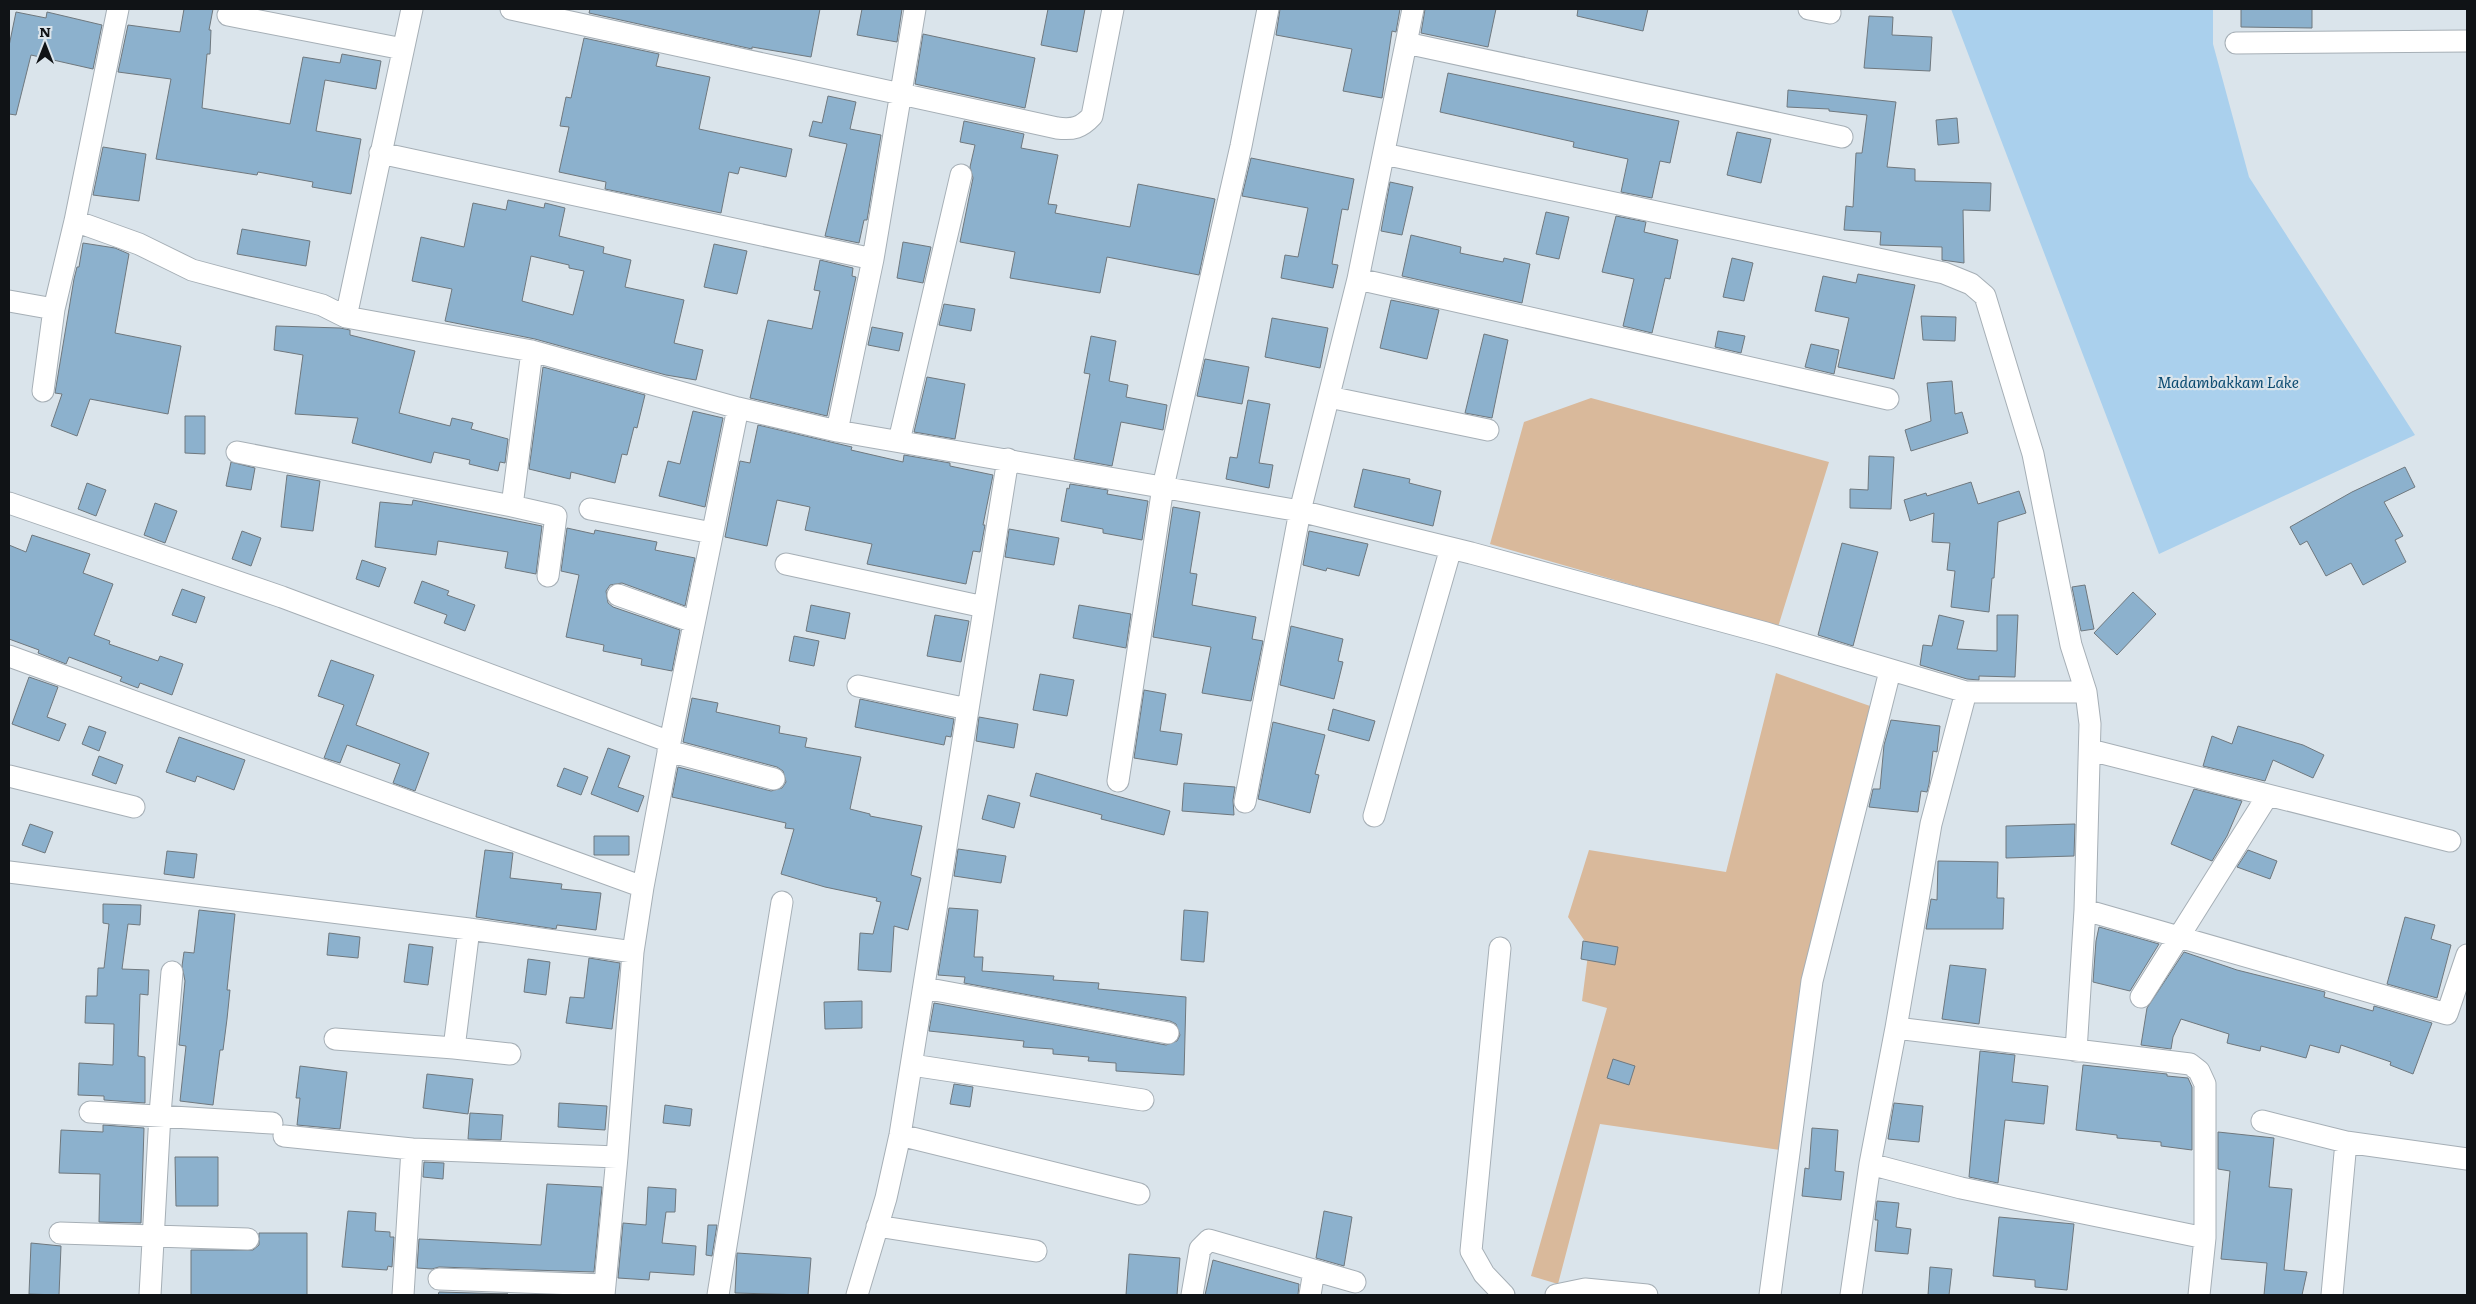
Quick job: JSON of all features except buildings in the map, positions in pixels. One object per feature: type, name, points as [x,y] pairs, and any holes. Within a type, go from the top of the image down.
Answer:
[{"type":"street","points":[[43,391],[54,309],[75,221],[118,9]]},
{"type":"street","points":[[346,317],[412,9]]},
{"type":"street","points":[[511,9],[1073,130],[1084,125],[1092,116],[1113,9]]},
{"type":"street","points":[[837,431],[873,259],[915,9]]},
{"type":"street","points":[[1118,781],[1163,487],[1241,146],[1268,9]]},
{"type":"street","points":[[1245,802],[1300,511],[1358,279],[1413,9]]},
{"type":"street","points":[[228,14],[403,49]]},
{"type":"street","points":[[2236,43],[2467,41]]},
{"type":"street","points":[[1406,42],[1842,137]]},
{"type":"street","points":[[380,153],[873,259]]},
{"type":"street","points":[[1384,154],[1944,273],[1971,284],[1985,296],[2033,454],[2071,645],[2086,692],[2090,724],[2085,910],[2076,1051]]},
{"type":"street","points":[[899,441],[961,175]]},
{"type":"street","points":[[75,221],[139,244],[192,270],[322,305],[346,317],[532,351],[738,408],[837,431],[1008,459],[1300,511],[1451,548],[1766,634],[1966,692],[2086,692]]},
{"type":"street","points":[[1358,279],[1888,399]]},
{"type":"street","points":[[9,301],[54,309]]},
{"type":"street","points":[[512,506],[532,351]]},
{"type":"street","points":[[1329,397],[1488,430]]},
{"type":"street","points":[[439,1279],[604,1290],[617,1157],[632,952],[669,746],[738,408]]},
{"type":"street","points":[[237,452],[556,516],[548,576]]},
{"type":"street","points":[[857,1295],[900,1135],[1008,459]]},
{"type":"street","points":[[9,503],[282,597],[669,746],[774,779]]},
{"type":"street","points":[[590,509],[712,533]]},
{"type":"street","points":[[1374,816],[1451,548]]},
{"type":"street","points":[[786,564],[984,607]]},
{"type":"street","points":[[618,596],[694,622]]},
{"type":"street","points":[[9,656],[643,887]]},
{"type":"street","points":[[1770,1295],[1812,981],[1890,671]]},
{"type":"street","points":[[858,686],[968,709]]},
{"type":"street","points":[[1851,1295],[1870,1164],[1896,1028],[1931,824],[1966,692]]},
{"type":"street","points":[[2090,750],[2450,841]]},
{"type":"street","points":[[9,776],[134,807]]},
{"type":"street","points":[[2141,997],[2268,795]]},
{"type":"street","points":[[9,872],[469,929],[632,952]]},
{"type":"street","points":[[718,1295],[782,902]]},
{"type":"street","points":[[2085,910],[2446,1014],[2467,955]]},
{"type":"street","points":[[454,1048],[469,929]]},
{"type":"street","points":[[1500,948],[1471,1251],[1484,1274],[1504,1295]]},
{"type":"street","points":[[150,1295],[160,1114],[172,972]]},
{"type":"street","points":[[924,988],[1168,1033]]},
{"type":"street","points":[[1896,1028],[2190,1064],[2199,1071],[2205,1084],[2205,1238],[2199,1295]]},
{"type":"street","points":[[336,1039],[510,1054]]},
{"type":"street","points":[[912,1064],[1143,1100]]},
{"type":"street","points":[[90,1112],[160,1114],[412,1149],[617,1157]]},
{"type":"street","points":[[2262,1121],[2346,1142],[2467,1159]]},
{"type":"street","points":[[900,1135],[1140,1194]]},
{"type":"street","points":[[2332,1295],[2346,1142]]},
{"type":"street","points":[[403,1295],[412,1149]]},
{"type":"street","points":[[1870,1164],[1961,1188],[2205,1238]]},
{"type":"street","points":[[877,1226],[1036,1251]]},
{"type":"street","points":[[60,1233],[248,1240]]},
{"type":"street","points":[[1192,1295],[1200,1249],[1209,1240],[1355,1282]]},
{"type":"street","points":[[1310,1295],[1314,1271]]},
{"type":"street","points":[[1556,1295],[1585,1289],[1647,1295]]},
{"type":"shaded area","points":[[1591,398],[1829,462],[1778,627],[1490,544],[1524,422]]},
{"type":"shaded area","points":[[1776,673],[1870,706],[1780,1150],[1600,1124],[1558,1284],[1531,1276],[1607,1008],[1582,1001],[1589,947],[1568,917],[1589,850],[1726,872]]},
{"type":"water","name":"Madambakkam Lake","points":[[1951,9],[2213,9],[2213,44],[2249,177],[2415,435],[2159,554]]}]
